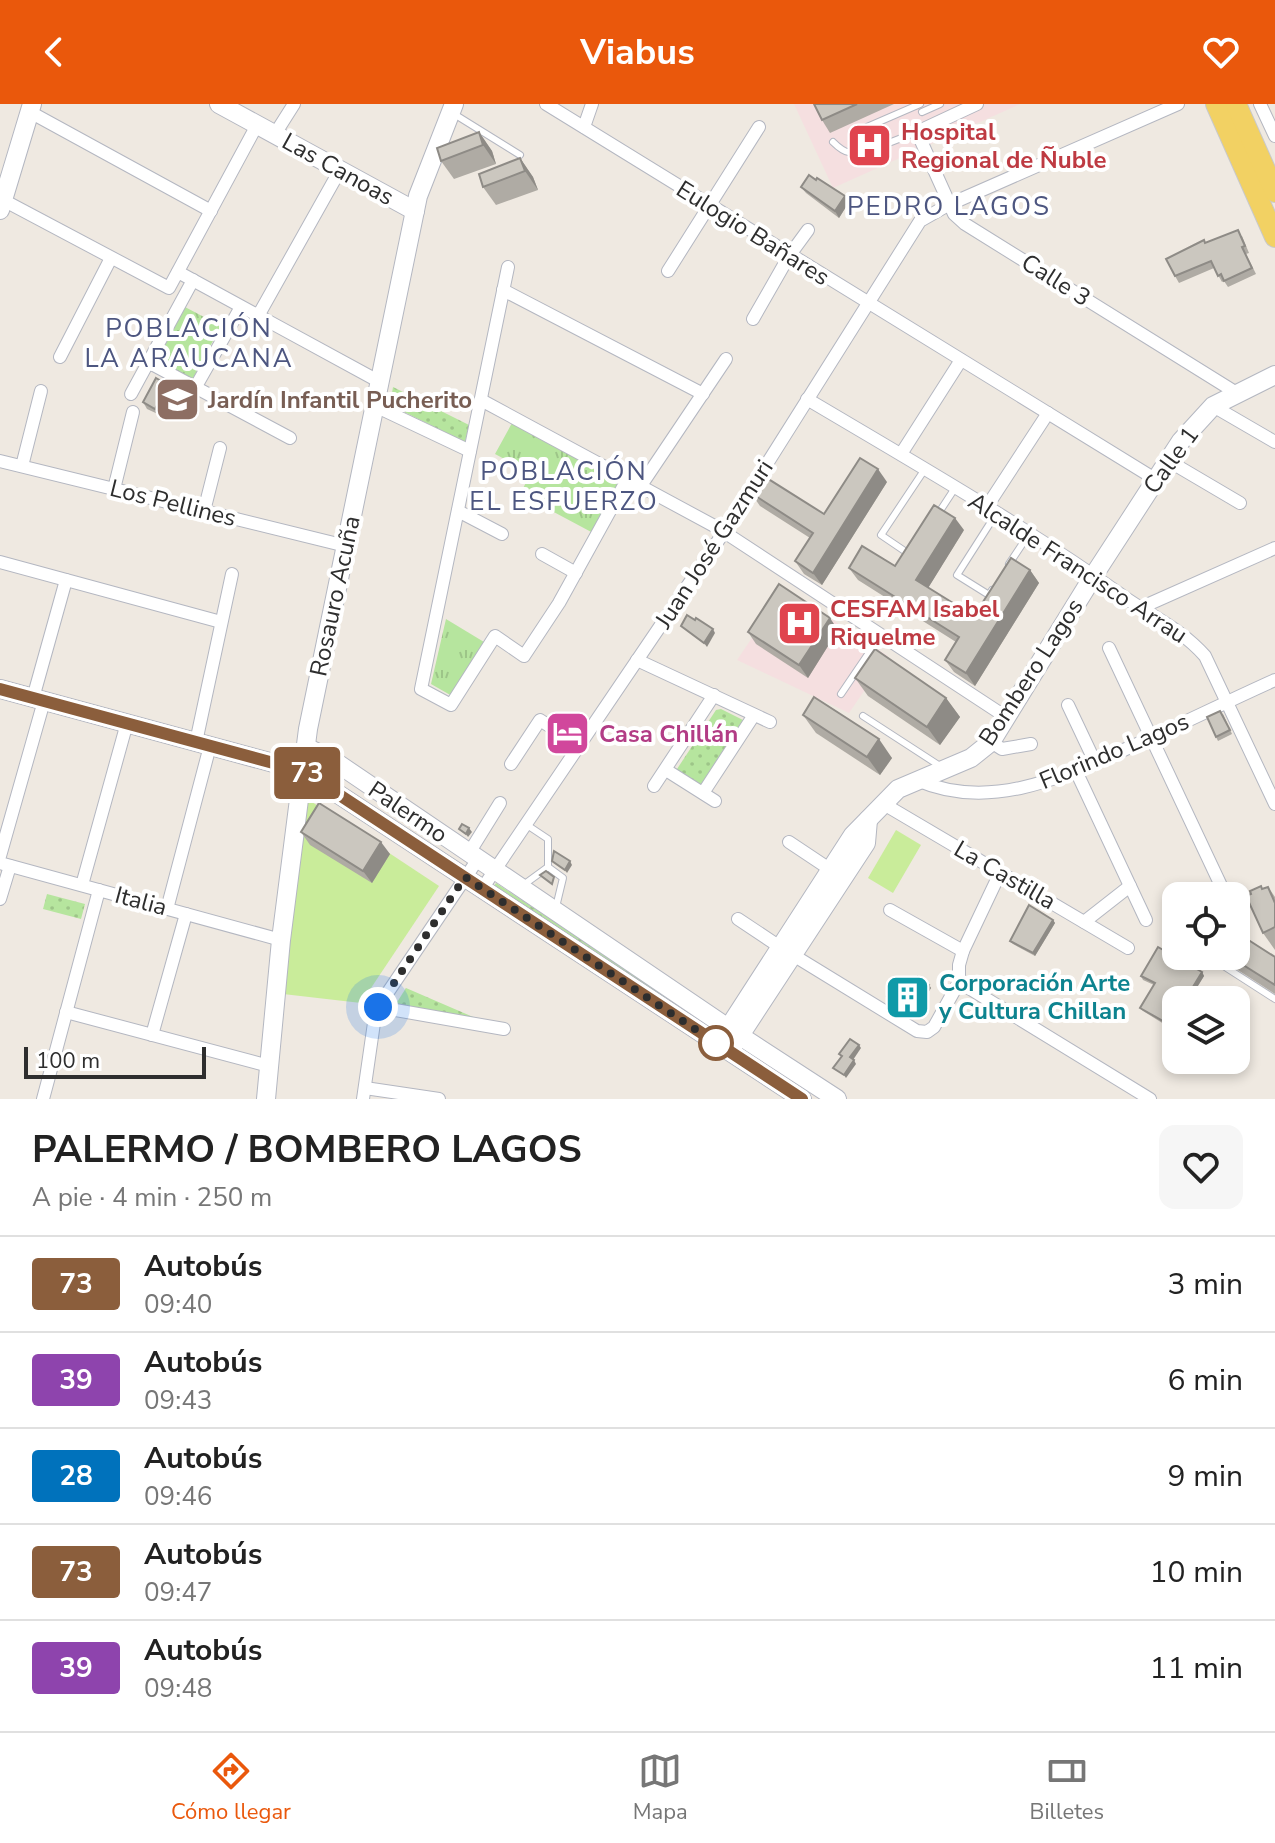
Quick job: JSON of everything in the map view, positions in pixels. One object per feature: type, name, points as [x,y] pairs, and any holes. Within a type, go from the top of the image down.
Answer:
[{"type":"main road","points":[[1216,104],[1275,237]]},
{"type":"main road","points":[[1236,104],[1275,192]]},
{"type":"street","name":"Las Canoas","points":[[219,104],[415,211]]},
{"type":"street","points":[[275,134],[294,104]]},
{"type":"street","name":"Eulogio Bañares","points":[[546,104],[1155,479]]},
{"type":"street","points":[[584,127],[592,104]]},
{"type":"street","points":[[917,132],[977,104]]},
{"type":"street","name":"Juan José Gazmuri","points":[[482,889],[724,532],[920,221],[948,205],[1178,104]]},
{"type":"street","points":[[1260,104],[1275,136]]},
{"type":"street","points":[[211,211],[31,108],[2,205],[169,288],[211,211],[257,125]]},
{"type":"street","name":"Rosauro Acuña","points":[[266,1099],[281,940],[306,747],[415,211],[426,173],[452,108]]},
{"type":"street","points":[[668,271],[759,127]]},
{"type":"street","name":"Calle 3","points":[[917,132],[948,205],[965,224],[1235,392]]},
{"type":"street","points":[[258,316],[340,170]]},
{"type":"street","points":[[753,319],[789,256],[808,230]]},
{"type":"street","points":[[60,357],[111,258]]},
{"type":"street","points":[[508,267],[421,689],[451,705],[495,636],[524,656],[576,573],[627,480]]},
{"type":"street","points":[[178,272],[380,382]]},
{"type":"street","points":[[131,394],[193,280]]},
{"type":"street","points":[[503,290],[703,394]]},
{"type":"street","points":[[195,388],[241,307]]},
{"type":"street","points":[[640,487],[726,359]]},
{"type":"street","points":[[901,454],[961,360]]},
{"type":"street","points":[[148,362],[290,438]]},
{"type":"street","name":"Calle 1","points":[[1094,575],[1167,460],[1213,406],[1235,392],[1275,375]]},
{"type":"street","points":[[22,466],[41,391]]},
{"type":"street","name":"Alcalde Francisco Arrau","points":[[807,399],[901,454],[1187,636],[1205,656],[1275,804]]},
{"type":"street","points":[[481,400],[724,532],[1006,717]]},
{"type":"street","points":[[375,406],[470,451]]},
{"type":"street","points":[[1213,406],[1275,442]]},
{"type":"street","points":[[114,489],[133,412]]},
{"type":"street","points":[[991,511],[1048,413]]},
{"type":"street","points":[[204,511],[220,448]]},
{"type":"street","points":[[1167,460],[1240,503]]},
{"type":"street","name":"Los Pellines","points":[[0,461],[346,546]]},
{"type":"street","points":[[458,511],[502,534]]},
{"type":"street","points":[[1140,608],[1275,548]]},
{"type":"street","points":[[542,554],[576,573]]},
{"type":"street","points":[[0,562],[221,622]]},
{"type":"street","points":[[167,909],[203,744],[221,622],[232,574]]},
{"type":"street","name":"Bombero Lagos","points":[[917,780],[971,758],[991,742],[1094,575]]},
{"type":"street","points":[[0,899],[3,862],[66,580]]},
{"type":"street","points":[[1109,648],[1219,882]]},
{"type":"street","points":[[637,660],[770,722]]},
{"type":"street","name":"Florindo Lagos","points":[[917,780],[936,788],[980,794],[1058,779],[1275,680]]},
{"type":"street","name":"Palermo","points":[[0,689],[303,771],[482,889],[824,1095]]},
{"type":"street","points":[[654,786],[714,695]]},
{"type":"street","points":[[1068,705],[1095,762]]},
{"type":"street","points":[[703,793],[754,715]]},
{"type":"street","points":[[511,764],[540,720],[580,746]]},
{"type":"street","points":[[82,885],[127,723]]},
{"type":"street","points":[[991,742],[1002,749],[1031,744]]},
{"type":"street","name":"Palermo","points":[[306,747],[334,761],[555,911],[729,1040],[802,1099]]},
{"type":"street","points":[[666,770],[715,801]]},
{"type":"street","points":[[1076,771],[1146,920]]},
{"type":"street","points":[[787,951],[853,835],[898,789],[917,780]]},
{"type":"street","name":"Palermo","points":[[474,856],[500,803]]},
{"type":"street","name":"La Castilla","points":[[882,803],[1128,948]]},
{"type":"street","points":[[729,1040],[787,951],[866,843],[868,820]]},
{"type":"street","points":[[789,842],[831,870]]},
{"type":"street","points":[[439,1099],[364,1094],[375,1016],[465,877],[474,856]]},
{"type":"street","name":"Italia","points":[[3,862],[281,940]]},
{"type":"street","points":[[738,919],[917,1031],[927,1032],[934,1027],[959,982],[963,951],[1000,873]]},
{"type":"street","points":[[1084,922],[1130,886]]},
{"type":"street","points":[[43,1099],[99,890]]},
{"type":"street","points":[[890,910],[963,951]]},
{"type":"street","points":[[152,1035],[186,914]]},
{"type":"street","points":[[959,982],[1150,1099]]},
{"type":"street","points":[[378,1007],[504,1029]]},
{"type":"street","points":[[66,1012],[269,1066]]},
{"type":"lane","points":[[868,147],[863,134],[867,127],[940,104]]},
{"type":"lane","points":[[452,108],[520,155]]},
{"type":"lane","points":[[833,142],[843,152],[853,155],[868,147],[884,147],[917,132]]},
{"type":"lane","points":[[920,541],[911,555],[881,535],[925,469]]},
{"type":"lane","points":[[937,515],[955,488]]},
{"type":"lane","points":[[991,511],[957,575],[989,595],[997,583]]},
{"type":"lane","points":[[1005,571],[1029,534]]},
{"type":"lane","points":[[841,694],[881,635]]},
{"type":"lane","points":[[863,716],[945,769]]},
{"type":"lane","points":[[527,825],[548,839],[548,867]]},
{"type":"lane","points":[[520,887],[548,867]]},
{"type":"lane","points":[[548,867],[563,878],[555,911]]},
{"type":"lane","points":[[1250,899],[1262,894]]},
{"type":"lane","points":[[1230,970],[1275,999]]},
{"type":"shaded area","name":"Hospital Regional de Ñuble","points":[[794,104],[1020,104],[833,188]]},
{"type":"shaded area","name":"CESFAM Isabel Riquelme","points":[[785,589],[888,656],[849,713],[737,660]]},
{"type":"green space","points":[[185,307],[221,326],[192,380],[156,361]]},
{"type":"green space","points":[[393,387],[469,425],[465,442],[390,405]]},
{"type":"green space","points":[[512,423],[623,482],[595,534],[520,494],[531,473],[495,454]]},
{"type":"green space","points":[[446,619],[484,642],[452,696],[431,684]]},
{"type":"green space","points":[[721,709],[743,720],[744,725],[703,786],[699,786],[677,769],[716,710]]},
{"type":"green space","points":[[306,798],[439,886],[361,1003],[283,994]]},
{"type":"green space","points":[[896,830],[921,845],[893,893],[868,878]]},
{"type":"green space","points":[[496,883],[716,1029],[711,1038],[490,892]]},
{"type":"green space","points":[[47,894],[85,904],[81,919],[43,909]]},
{"type":"green space","points":[[406,988],[487,1023],[394,1007]]},
{"type":"building","points":[[814,104],[857,104],[822,120]]},
{"type":"building","points":[[479,132],[483,145],[441,161],[437,148]]},
{"type":"building","points":[[520,158],[525,171],[483,187],[479,174]]},
{"type":"building","points":[[809,175],[845,196],[835,211],[801,187]]},
{"type":"building","points":[[1238,230],[1252,268],[1224,281],[1211,261],[1175,276],[1166,259],[1204,240],[1205,243]]},
{"type":"building","points":[[156,378],[168,385],[155,409],[143,402]]},
{"type":"building","points":[[860,458],[878,469],[813,573],[795,561],[813,533],[751,493],[762,475],[824,514]]},
{"type":"building","points":[[934,505],[955,518],[916,580],[974,616],[1011,558],[1030,570],[966,673],[945,660],[959,637],[849,568],[862,546],[895,566]]},
{"type":"building","points":[[779,584],[830,618],[799,665],[748,632]]},
{"type":"building","points":[[687,615],[713,629],[704,643],[681,626]]},
{"type":"building","points":[[875,649],[946,698],[927,727],[855,678]]},
{"type":"building","points":[[814,697],[879,739],[867,757],[803,715]]},
{"type":"building","points":[[1220,711],[1230,730],[1216,737],[1207,717]]},
{"type":"building","points":[[319,803],[381,842],[363,871],[301,832]]},
{"type":"building","points":[[462,824],[469,828],[466,834],[459,829]]},
{"type":"building","points":[[554,851],[570,861],[565,870],[552,861]]},
{"type":"building","points":[[546,871],[554,877],[552,884],[540,875]]},
{"type":"building","points":[[1261,886],[1262,889],[1268,887],[1275,903],[1275,927],[1263,933],[1250,905],[1250,891]]},
{"type":"building","points":[[1029,905],[1053,920],[1033,953],[1010,941]]},
{"type":"building","points":[[1250,941],[1275,957],[1275,985],[1250,969]]},
{"type":"building","points":[[1158,947],[1162,949],[1162,970],[1202,972],[1194,986],[1162,986],[1162,1020],[1140,1008],[1155,983],[1141,976]]},
{"type":"building","name":"Corporación Arte y Cultura Chillan","points":[[918,977],[929,985],[912,1012],[887,996],[897,980],[910,989]]},
{"type":"building","points":[[850,1039],[859,1045],[850,1057],[854,1060],[844,1075],[833,1068]]},
{"type":"bus line","name":"73","points":[[0,689],[303,771],[802,1099]]},
{"type":"place","name":"Hospital Regional de Ñuble","points":[[870,146]]},
{"type":"place","name":"Jardín Infantil Pucherito","points":[[177,400]]},
{"type":"place","name":"CESFAM Isabel Riquelme","points":[[799,623]]},
{"type":"place","name":"Casa Chillán","points":[[568,734]]},
{"type":"place","name":"Corporación Arte y Cultura Chillan","points":[[908,997]]},
{"type":"district","name":"PEDRO LAGOS","points":[[949,206]]},
{"type":"district","name":"POBLACIÓN LA ARAUCANA","points":[[189,343]]},
{"type":"district","name":"POBLACIÓN EL ESFUERZO","points":[[564,486]]},
{"type":"route","points":[[378,1007],[465,877],[716,1043]]}]
